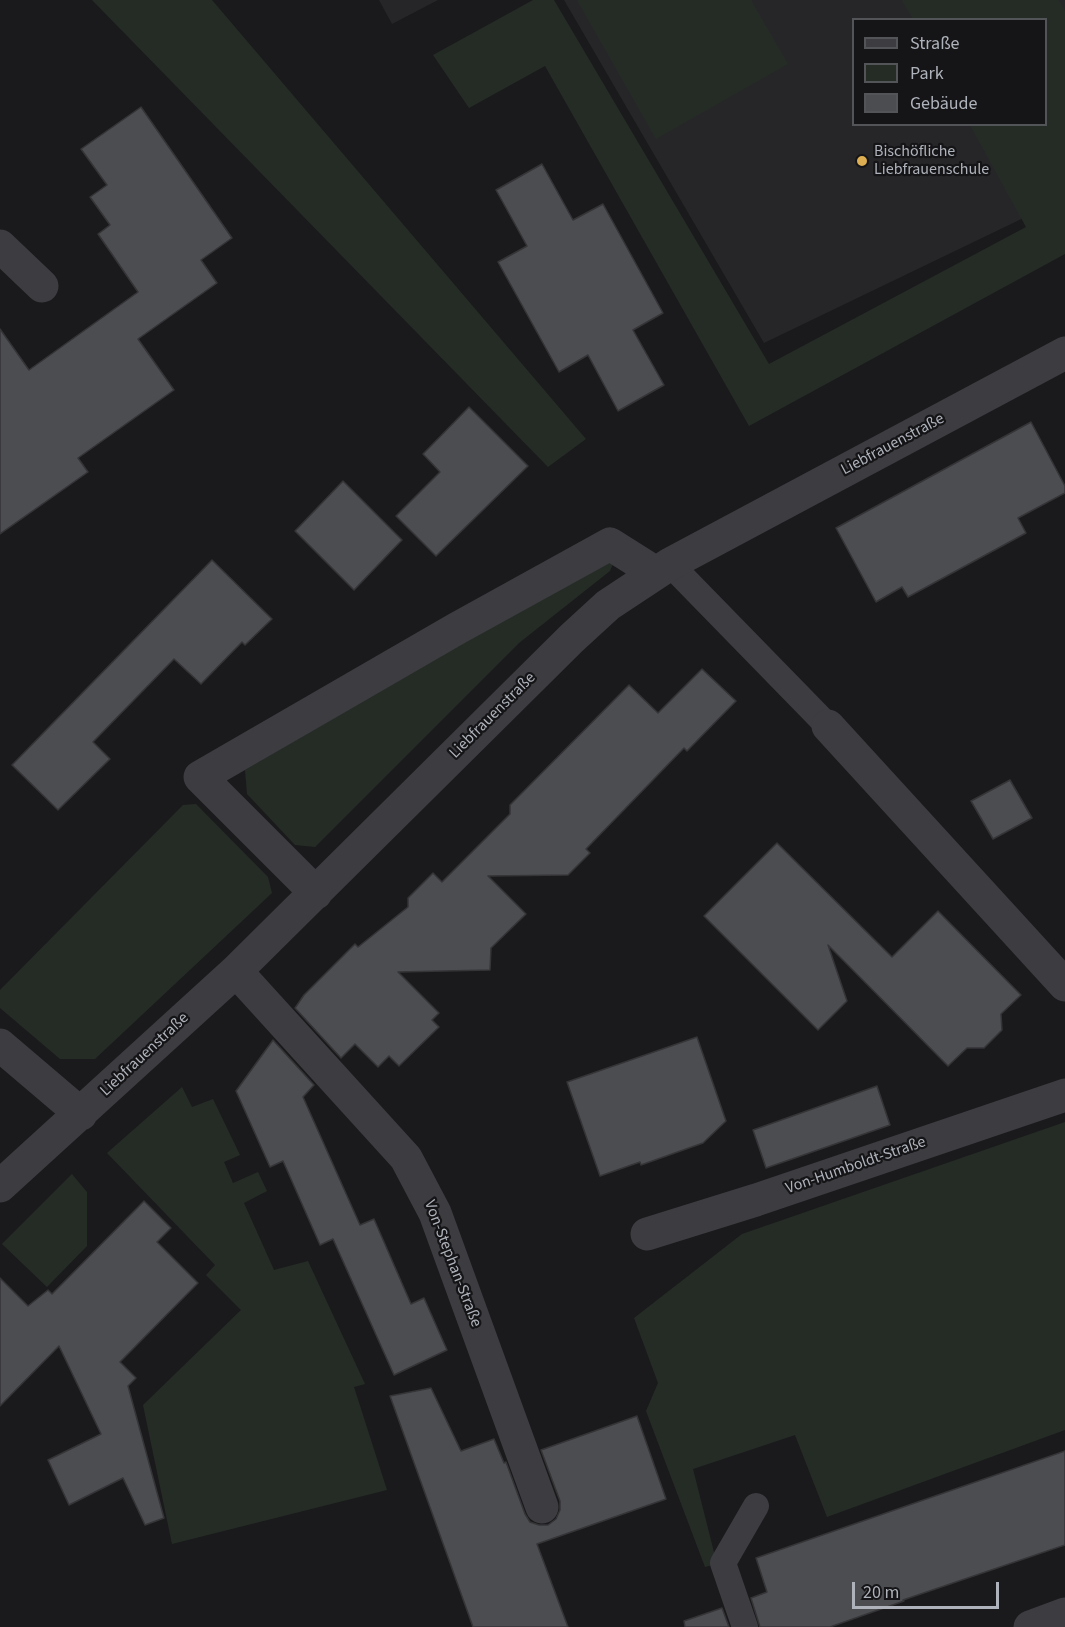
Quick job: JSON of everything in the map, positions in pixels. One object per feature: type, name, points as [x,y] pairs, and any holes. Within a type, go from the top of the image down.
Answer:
[{"type":"street","points":[[0,246],[42,286]]},
{"type":"street","name":"Liebfrauenstraße","points":[[0,1186],[236,971],[608,605],[663,569],[1065,353]]},
{"type":"street","points":[[316,893],[200,777],[456,629],[610,544],[663,569]]},
{"type":"street","points":[[828,726],[1065,985]]},
{"type":"street","name":"Von-Stephan-Straße","points":[[236,971],[406,1158],[435,1213],[542,1507]]},
{"type":"street","points":[[0,1045],[81,1114]]},
{"type":"street","name":"Von-Humboldt-Straße","points":[[647,1234],[756,1200],[1065,1095]]},
{"type":"street","points":[[1030,1627],[1065,1614]]},
{"type":"lane","points":[[663,569],[828,726]]},
{"type":"lane","points":[[746,1627],[723,1563],[756,1506]]},
{"type":"shaded area","points":[[379,0],[438,0],[392,24]]},
{"type":"shaded area","name":"Bischöfliche Liebfrauenschule","points":[[564,0],[1065,0],[1065,198],[764,343]]},
{"type":"green space","points":[[92,0],[212,0],[586,439],[548,467]]},
{"type":"green space","points":[[533,0],[554,0],[769,364],[1026,227],[971,126],[1047,126],[1047,18],[912,18],[902,0],[1059,0],[1065,11],[1065,254],[749,426],[545,66],[469,108],[433,55]]},
{"type":"green space","points":[[577,0],[751,0],[788,64],[656,139]]},
{"type":"green space","points":[[604,559],[613,564],[610,571],[519,643],[315,847],[295,845],[247,794],[245,770]]},
{"type":"green space","points":[[196,804],[268,877],[272,893],[95,1059],[60,1059],[0,1008],[0,990],[183,805]]},
{"type":"green space","points":[[182,1087],[192,1107],[213,1099],[240,1155],[224,1162],[233,1183],[258,1172],[267,1191],[244,1203],[274,1270],[308,1261],[365,1384],[354,1387],[387,1490],[172,1544],[143,1405],[241,1310],[206,1275],[215,1265],[107,1153]]},
{"type":"green space","points":[[1065,1122],[1065,1430],[827,1517],[795,1435],[693,1469],[717,1564],[705,1567],[646,1411],[658,1383],[634,1318],[742,1234]]},
{"type":"green space","points":[[72,1174],[87,1192],[87,1246],[47,1287],[2,1244]]},
{"type":"building","points":[[141,107],[232,238],[201,260],[217,283],[138,339],[174,390],[78,458],[88,472],[0,534],[0,329],[29,370],[138,292],[98,234],[110,225],[90,197],[107,185],[81,149]]},
{"type":"building","points":[[542,164],[573,220],[603,204],[663,313],[633,330],[664,385],[618,411],[588,355],[559,372],[498,262],[527,246],[496,190]]},
{"type":"building","points":[[469,407],[528,466],[436,556],[396,516],[440,472],[423,454]]},
{"type":"building","points":[[1031,422],[1065,486],[1065,493],[1018,518],[1026,533],[908,597],[902,587],[876,602],[836,528]]},
{"type":"building","points":[[343,481],[402,540],[354,590],[295,531]]},
{"type":"building","points":[[212,560],[272,619],[245,645],[242,642],[201,684],[174,659],[93,742],[110,759],[58,810],[12,765]]},
{"type":"building","points":[[702,669],[736,701],[687,751],[684,748],[586,849],[590,853],[568,875],[488,876],[526,914],[491,948],[490,970],[398,972],[439,1013],[432,1020],[439,1027],[399,1066],[389,1056],[378,1067],[355,1044],[341,1058],[295,1008],[304,995],[355,944],[358,947],[408,907],[408,898],[433,873],[442,882],[510,814],[510,805],[629,685],[658,713]]},
{"type":"building","points":[[1010,780],[1032,818],[993,839],[971,801]]},
{"type":"building","points":[[777,843],[892,957],[938,911],[1021,995],[1001,1014],[1002,1030],[984,1048],[967,1048],[948,1066],[828,945],[847,1001],[818,1030],[704,916]]},
{"type":"building","points":[[697,1037],[726,1121],[703,1143],[641,1165],[640,1162],[600,1176],[567,1082]]},
{"type":"building","points":[[273,1040],[314,1085],[303,1097],[360,1225],[374,1219],[411,1304],[424,1298],[447,1350],[394,1375],[333,1239],[320,1245],[283,1161],[270,1167],[236,1091]]},
{"type":"building","points":[[877,1086],[890,1125],[766,1168],[753,1130]]},
{"type":"building","points":[[144,1201],[171,1228],[157,1242],[198,1283],[120,1362],[136,1378],[128,1386],[164,1518],[145,1525],[123,1478],[69,1505],[48,1460],[101,1434],[59,1346],[0,1406],[0,1278],[28,1306],[48,1290],[52,1294]]},
{"type":"building","points":[[431,1388],[461,1451],[494,1439],[504,1463],[506,1462],[525,1514],[530,1522],[539,1525],[548,1525],[556,1519],[560,1510],[560,1501],[541,1450],[637,1416],[666,1499],[537,1544],[568,1627],[473,1627],[390,1396]]},
{"type":"building","points":[[1065,1451],[1065,1545],[830,1627],[760,1627],[751,1598],[767,1592],[756,1558]]},
{"type":"building","points":[[722,1608],[729,1627],[685,1627],[684,1621]]},
{"type":"place","name":"Bischöfliche Liebfrauenschule","points":[[862,161]]}]
